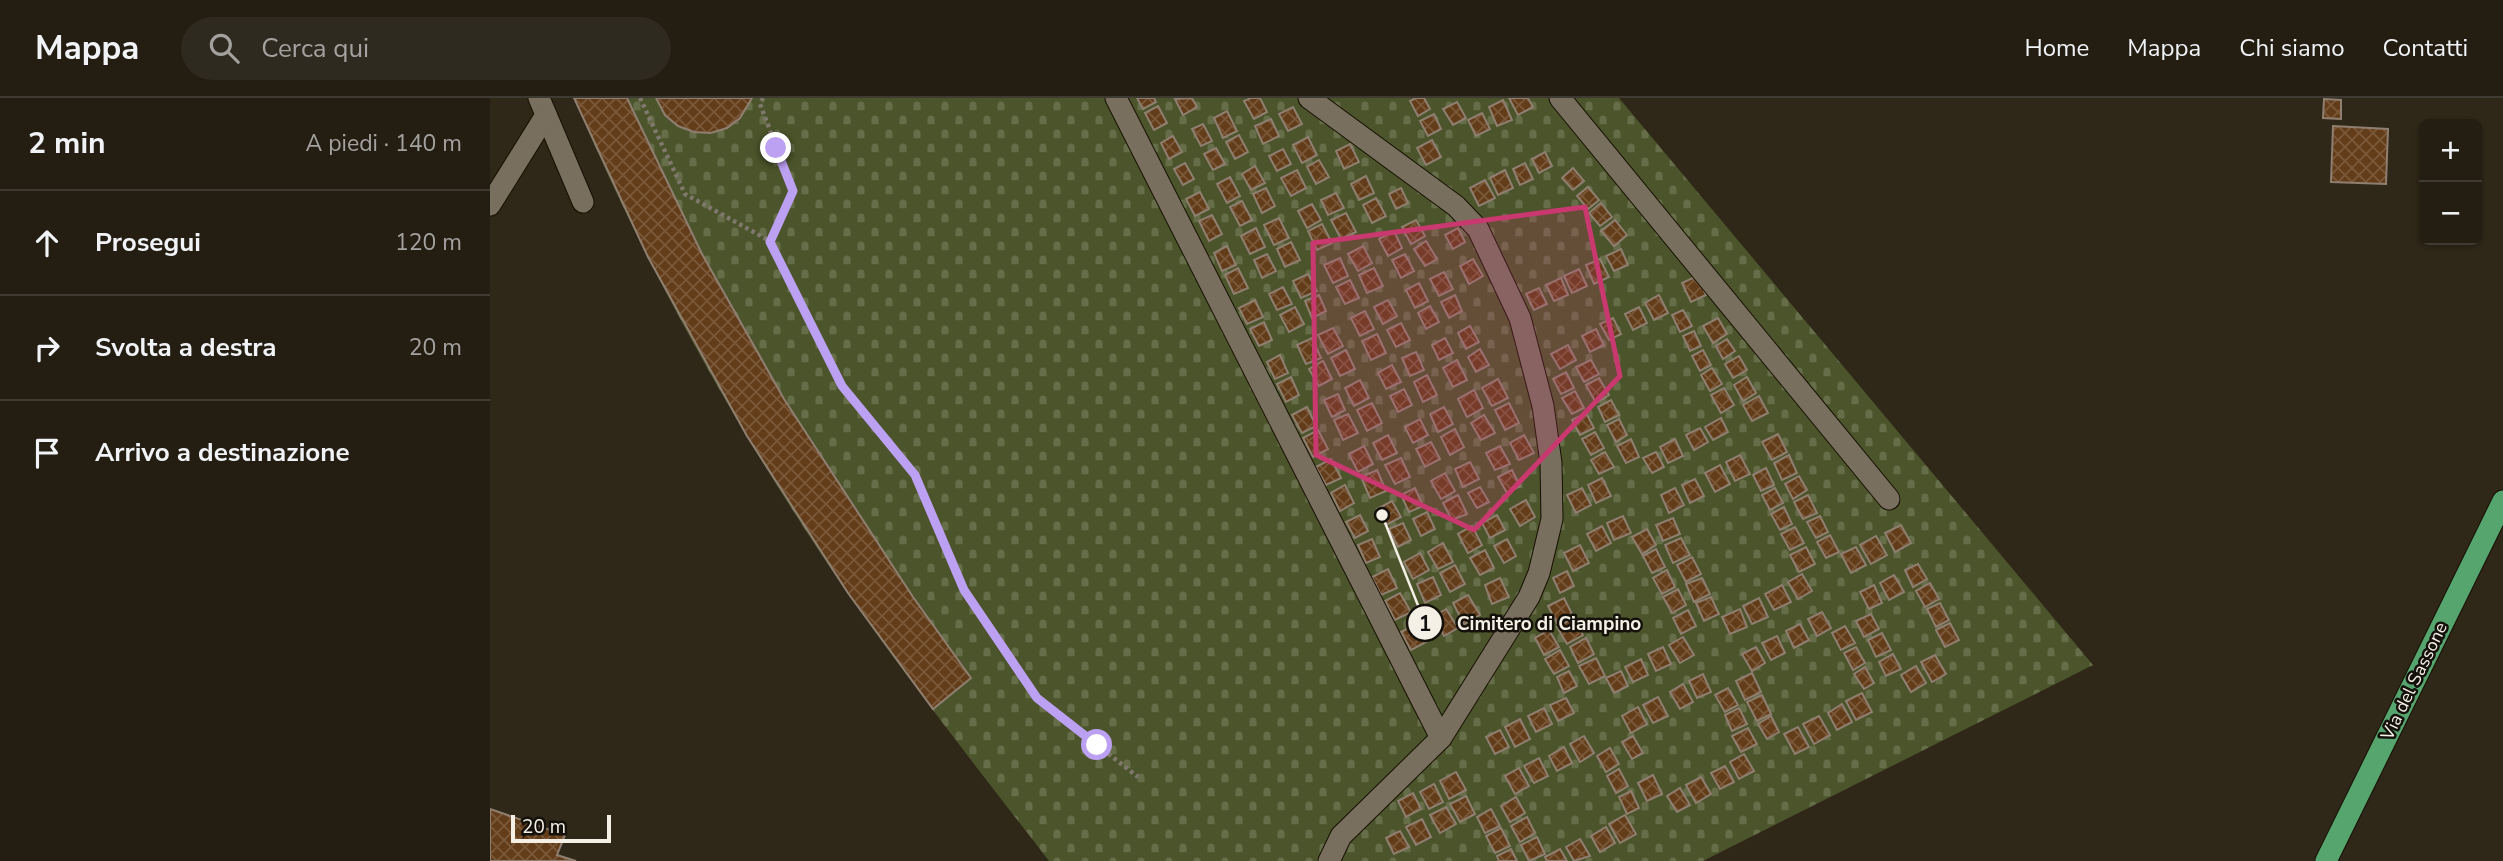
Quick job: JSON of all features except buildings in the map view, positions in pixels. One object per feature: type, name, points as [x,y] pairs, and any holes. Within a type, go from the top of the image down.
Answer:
[{"type":"main road","name":"Via del Sassone","points":[[2326,861],[2503,502]]},
{"type":"street","points":[[1116,98],[1441,738]]},
{"type":"street","points":[[1309,98],[1432,185],[1478,229],[1520,318],[1543,406],[1551,463],[1552,519],[1539,573],[1517,619],[1441,738],[1341,836],[1329,861]]},
{"type":"street","points":[[1560,98],[1889,499]]},
{"type":"street","points":[[542,107],[583,202]]},
{"type":"street","points":[[490,205],[542,107]]},
{"type":"path","points":[[640,98],[685,194],[770,242],[842,386],[915,475],[964,590],[1037,698],[1138,777]]},
{"type":"path","points":[[764,98],[760,104],[793,191],[770,242]]},
{"type":"highlighted area","points":[[1585,207],[1620,376],[1474,530],[1316,455],[1313,243]]},
{"type":"green space","points":[[574,98],[1619,98],[2093,665],[1703,861],[1049,861],[872,628],[771,475],[734,415],[665,290],[602,163]]},
{"type":"place","name":"Cimitero di Ciampino","points":[[1382,515]]},
{"type":"route","points":[[776,148],[793,191],[770,242],[842,386],[915,475],[964,590],[1037,698],[1097,745]]}]
